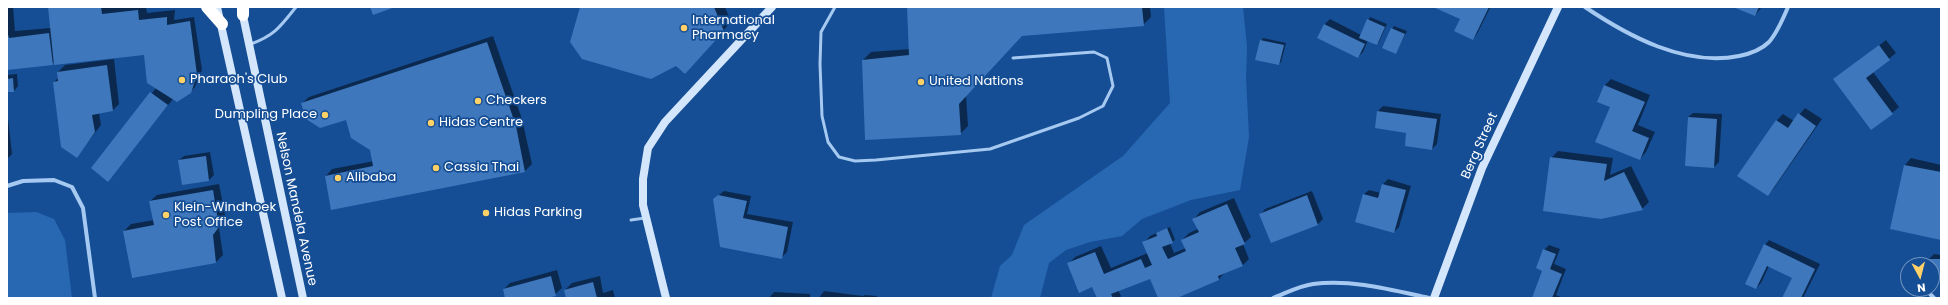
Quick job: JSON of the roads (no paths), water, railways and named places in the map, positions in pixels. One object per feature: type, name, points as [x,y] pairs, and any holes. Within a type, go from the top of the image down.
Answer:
[{"type":"highway","points":[[207,7],[222,24]]},
{"type":"street","points":[[217,7],[282,298]]},
{"type":"street","points":[[666,298],[645,218],[642,179],[648,148],[665,122],[772,7]]},
{"type":"street","name":"Berg Street","points":[[1434,298],[1482,168],[1558,7]]},
{"type":"street","points":[[1585,7],[1605,20],[1670,51],[1702,58],[1716,59],[1745,55],[1761,48],[1769,41],[1776,31],[1788,7]]},
{"type":"street","name":"Nelson Mandela Avenue","points":[[242,10],[303,298]]},
{"type":"street","points":[[7,186],[23,181],[54,180],[72,187],[83,208],[95,298]]},
{"type":"street","points":[[1273,298],[1301,287],[1329,283],[1376,287],[1429,298]]},
{"type":"lane","points":[[250,45],[268,37],[281,27],[296,7]]},
{"type":"lane","points":[[835,7],[821,32],[820,64],[822,116],[828,142],[838,157],[855,161],[876,160],[990,149],[1085,115],[1103,106],[1113,86],[1107,58],[1094,52],[1014,58]]},
{"type":"lane","points":[[631,220],[645,218]]},
{"type":"place","name":"International Pharmacy","points":[[684,28]]},
{"type":"place","name":"Pharaoh's Club","points":[[182,80]]},
{"type":"place","name":"United Nations","points":[[921,82]]},
{"type":"place","name":"Checkers","points":[[478,101]]},
{"type":"place","name":"Dumpling Place","points":[[325,115]]},
{"type":"place","name":"Hidas Centre","points":[[431,123]]},
{"type":"place","name":"Cassia Thai","points":[[436,168]]},
{"type":"place","name":"Alibaba","points":[[338,178]]},
{"type":"place","name":"Hidas Parking","points":[[486,213]]},
{"type":"place","name":"Klein-Windhoek Post Office","points":[[166,215]]}]
